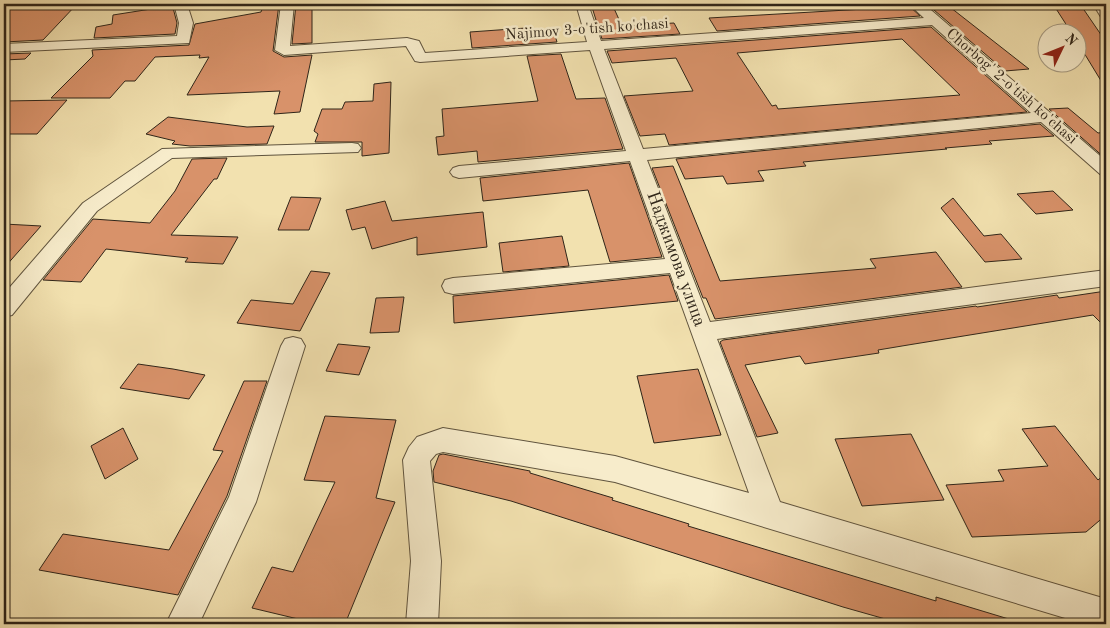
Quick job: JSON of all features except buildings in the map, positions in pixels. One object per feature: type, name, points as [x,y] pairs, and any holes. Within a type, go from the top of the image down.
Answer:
[{"type":"street","points":[[4,48],[184,40],[186,23],[180,4]]},
{"type":"street","name":"Najimov 3-o'tish ko'chasi","points":[[287,4],[282,50],[284,52],[407,42],[414,44],[420,58],[935,21]]},
{"type":"street","name":"Наджимова улица","points":[[582,4],[770,513]]},
{"type":"street","name":"Chorbog' 2-o'tish ko'chasi","points":[[916,4],[1106,170]]},
{"type":"street","points":[[1099,4],[1106,14]]},
{"type":"street","points":[[459,172],[1045,116]]},
{"type":"street","points":[[4,310],[90,207],[168,153],[352,148]]},
{"type":"street","points":[[453,286],[679,264]]},
{"type":"street","points":[[703,332],[1106,278]]},
{"type":"street","points":[[182,624],[242,502],[293,346]]},
{"type":"street","points":[[422,624],[426,561],[416,460],[420,451],[433,441],[443,440],[614,469],[770,513],[1106,615]]}]
